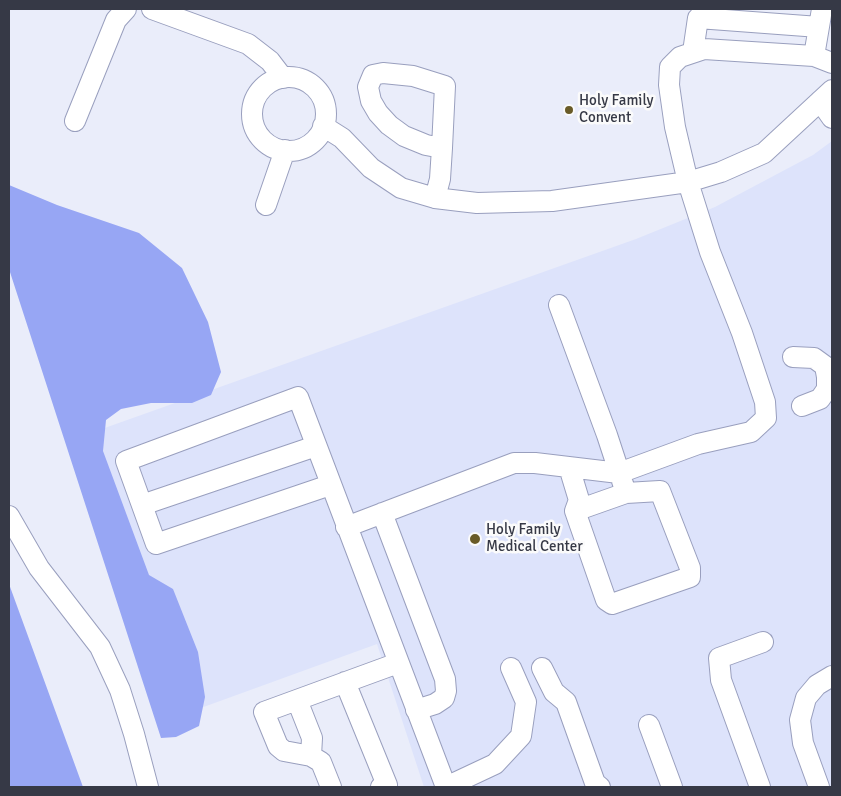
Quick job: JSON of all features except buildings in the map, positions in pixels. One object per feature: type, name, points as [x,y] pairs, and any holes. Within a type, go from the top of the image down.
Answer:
[{"type":"street","points":[[75,121],[116,20],[126,9]]},
{"type":"street","points":[[152,9],[248,44],[270,61],[283,78]]},
{"type":"street","points":[[346,527],[514,463],[535,463],[619,473],[698,444],[751,432],[766,418],[765,402],[742,333],[710,252],[688,182],[675,127],[669,85],[670,67],[680,57],[704,49],[823,60],[821,18],[698,18],[693,52]]},
{"type":"street","points":[[435,198],[440,179],[442,148],[445,86],[412,76],[383,72],[373,75],[368,87],[371,101],[378,113],[404,136],[426,145],[442,148]]},
{"type":"street","points":[[283,78],[302,79],[317,90],[325,107],[323,126],[319,135],[304,147],[285,150],[276,148],[260,137],[252,120],[254,101],[259,92],[273,80],[283,78]]},
{"type":"street","points":[[323,126],[342,138],[371,168],[401,188],[435,198],[477,203],[552,201],[688,182],[721,172],[764,153],[826,96],[832,118]]},
{"type":"street","points":[[266,206],[285,150]]},
{"type":"street","points":[[559,305],[607,435],[626,493]]},
{"type":"street","points":[[793,357],[814,358],[824,366],[827,377],[827,389],[820,399],[802,406]]},
{"type":"street","points":[[330,485],[156,544],[126,461],[298,397],[446,787],[495,764],[521,736],[526,702],[511,668]]},
{"type":"street","points":[[142,505],[316,446]]},
{"type":"street","points":[[569,467],[579,500],[575,511],[606,600],[612,604],[690,577],[690,568],[660,491],[626,493],[575,511]]},
{"type":"street","points":[[382,514],[445,680],[446,691],[444,698],[436,704],[416,710]]},
{"type":"street","points":[[9,516],[39,568],[100,647],[120,690],[148,787]]},
{"type":"street","points":[[760,787],[721,680],[719,658],[763,642]]},
{"type":"street","points":[[331,787],[321,762],[311,756],[297,755],[284,751],[278,746],[264,712],[398,663]]},
{"type":"street","points":[[542,668],[554,692],[566,702],[595,783],[600,787]]},
{"type":"street","points":[[818,787],[803,743],[800,720],[806,698],[816,684],[832,676]]},
{"type":"street","points":[[345,682],[387,785],[381,787]]},
{"type":"street","points":[[297,700],[312,738],[311,756]]},
{"type":"street","points":[[649,725],[672,787]]},
{"type":"shaded area","name":"Holy Family Medical Center","points":[[832,141],[832,787],[424,787],[377,644],[176,717],[85,435],[636,239],[715,207],[813,155]]},
{"type":"shaded area","points":[[9,185],[57,205],[139,233],[182,268],[208,322],[221,372],[211,395],[192,403],[151,403],[121,409],[106,420],[103,451],[149,575],[173,589],[198,652],[205,697],[199,726],[176,737],[161,738],[9,269]]},
{"type":"shaded area","points":[[9,584],[83,787],[9,787]]},
{"type":"place","name":"Holy Family Convent","points":[[569,110]]},
{"type":"place","name":"Holy Family Medical Center","points":[[475,539]]}]
